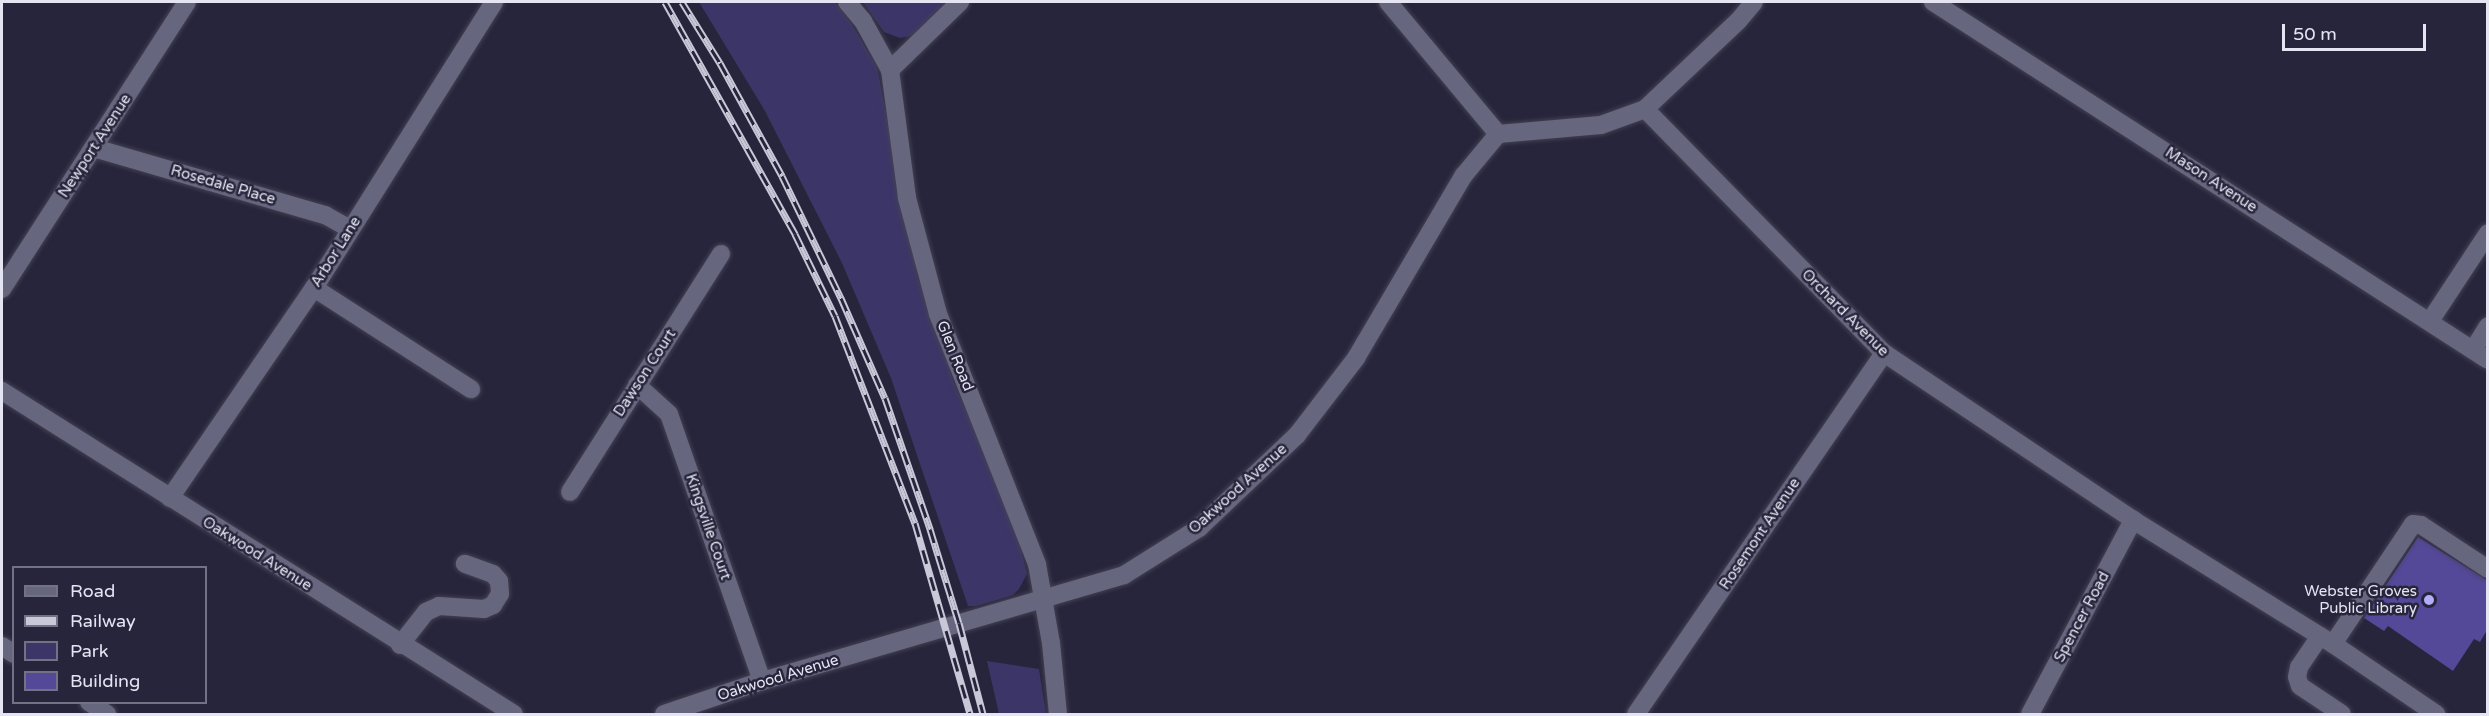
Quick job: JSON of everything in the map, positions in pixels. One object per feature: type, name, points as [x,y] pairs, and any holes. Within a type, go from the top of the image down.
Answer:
[{"type":"street","name":"Newport Avenue","points":[[2,289],[187,2]]},
{"type":"street","name":"Arbor Lane","points":[[170,498],[314,288],[494,2]]},
{"type":"street","name":"Glen Road","points":[[847,2],[862,21],[890,70],[907,198],[938,314],[1037,564],[1044,598],[1058,714]]},
{"type":"street","points":[[890,70],[960,2]]},
{"type":"street","points":[[1388,2],[1498,134],[1601,125],[1645,109],[1739,20],[1754,2]]},
{"type":"street","name":"Mason Avenue","points":[[1933,2],[2480,355]]},
{"type":"street","name":"Orchard Avenue","points":[[1645,109],[1884,353],[2133,520],[2326,640],[2432,713]]},
{"type":"street","name":"Oakwood Avenue","points":[[664,714],[762,681],[1124,575],[1199,528],[1297,435],[1356,358],[1464,175],[1498,134]]},
{"type":"street","name":"Rosedale Place","points":[[94,148],[325,215],[350,229]]},
{"type":"street","points":[[2430,321],[2487,233]]},
{"type":"street","name":"Dawson Court","points":[[570,492],[721,254]]},
{"type":"street","points":[[314,288],[471,388]]},
{"type":"street","points":[[2480,355],[2487,326]]},
{"type":"street","name":"Rosemont Avenue","points":[[1636,714],[1884,353]]},
{"type":"street","name":"Kingsville Court","points":[[637,385],[669,414],[762,681]]},
{"type":"street","name":"Oakwood Avenue","points":[[2,392],[400,645],[514,714]]},
{"type":"street","name":"Spencer Road","points":[[2030,714],[2133,520]]},
{"type":"street","points":[[2342,714],[2300,686],[2297,677],[2299,668],[2326,640],[2413,524],[2421,525],[2487,569]]},
{"type":"street","points":[[400,645],[426,612],[439,606],[484,609],[493,605],[500,594],[499,581],[493,574],[465,564]]},
{"type":"street","points":[[91,704],[107,714]]},
{"type":"green space","points":[[699,2],[835,2],[851,23],[877,67],[918,278],[955,385],[1010,512],[1022,554],[1027,574],[1013,595],[976,606],[968,606],[891,378],[842,263],[765,111]]},
{"type":"green space","points":[[863,2],[950,2],[916,35],[900,38],[884,32]]},
{"type":"green space","points":[[987,661],[1039,669],[1046,714],[999,714]]},
{"type":"building","name":"Webster Groves Public Library","points":[[2418,537],[2487,580],[2487,630],[2480,642],[2474,639],[2453,671],[2388,626],[2384,631],[2364,618]]},
{"type":"railway","points":[[665,2],[795,234],[835,316],[915,523],[970,714]]},
{"type":"railway","points":[[682,2],[720,63],[782,176],[841,298],[885,398],[930,529],[959,623],[983,714]]},
{"type":"place","name":"Webster Groves Public Library","points":[[2429,600]]}]
